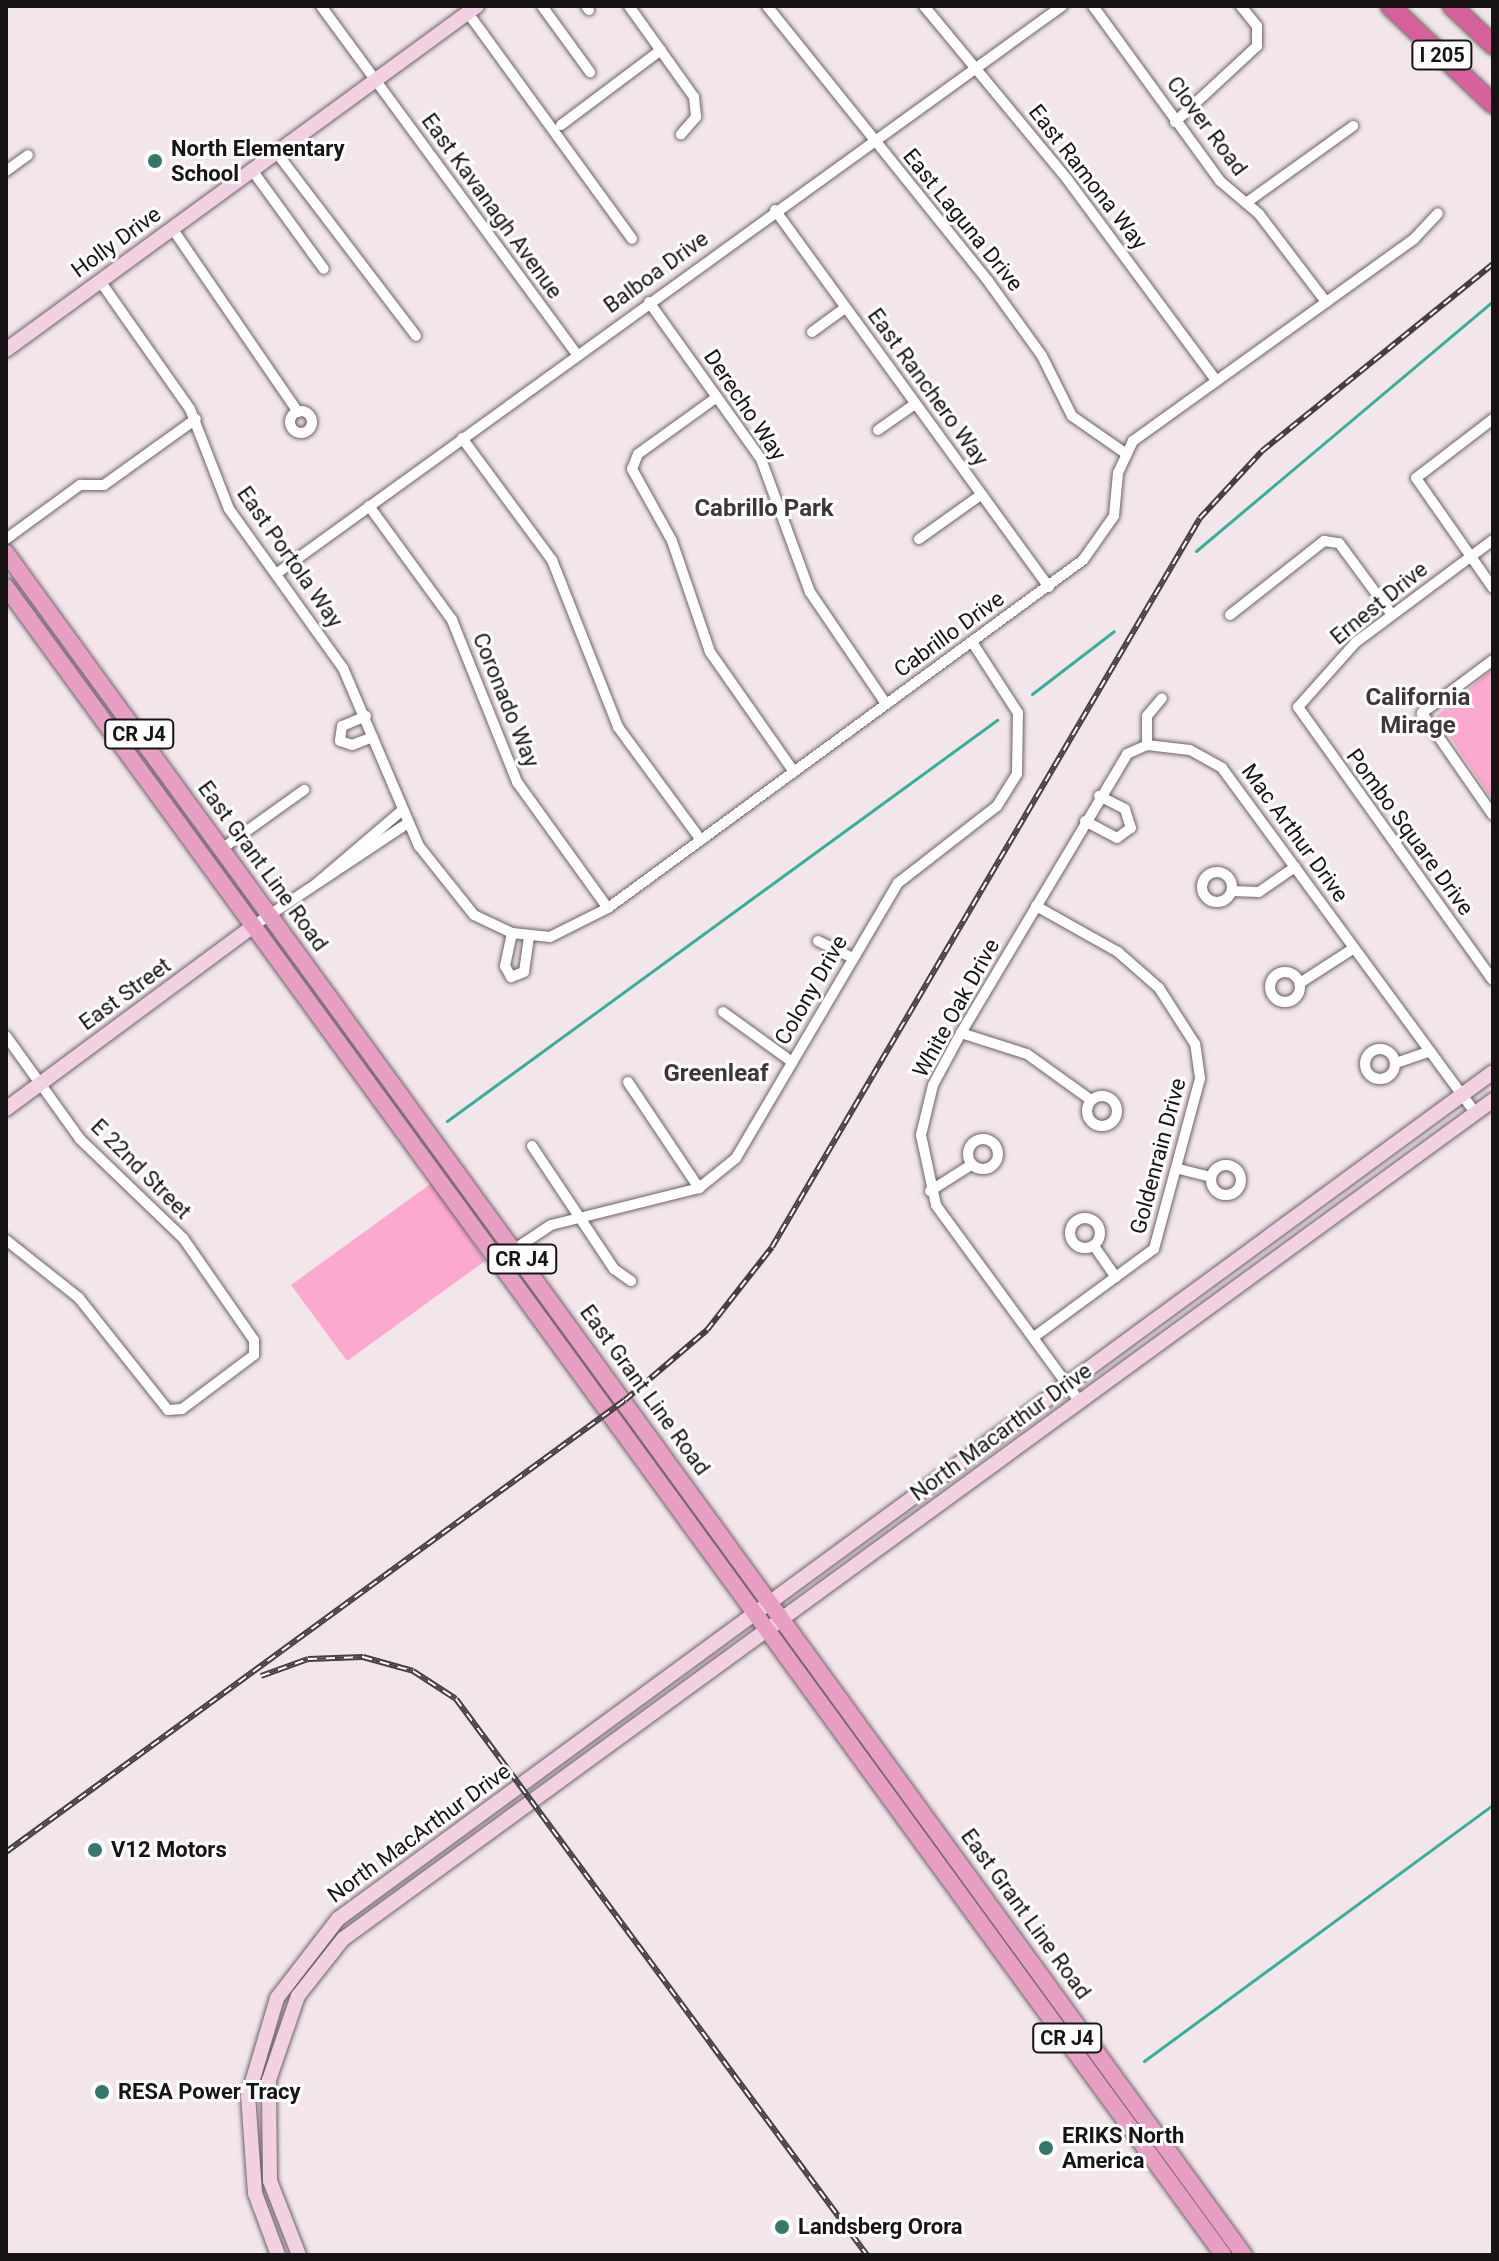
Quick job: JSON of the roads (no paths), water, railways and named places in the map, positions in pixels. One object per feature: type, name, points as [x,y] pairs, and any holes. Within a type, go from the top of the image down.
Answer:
[{"type":"highway","name":"I 205","points":[[1390,6],[1493,104]]},
{"type":"highway","name":"I 205","points":[[1452,6],[1493,45]]},
{"type":"main road","name":"Holly Drive","points":[[6,350],[473,9]]},
{"type":"main road","name":"East Grant Line Road","points":[[6,553],[784,1618],[1244,2255]]},
{"type":"main road","name":"East Grant Line Road","points":[[6,587],[1223,2255]]},
{"type":"main road","name":"East Street","points":[[6,1109],[253,926]]},
{"type":"main road","name":"North Macarthur Drive","points":[[590,1735],[773,1604],[1493,1072]]},
{"type":"main road","name":"North Macarthur Drive","points":[[533,1798],[1493,1100]]},
{"type":"main road","name":"North MacArthur Drive","points":[[278,2255],[252,2179],[248,2096],[265,2026],[294,1969],[366,1897],[590,1735]]},
{"type":"main road","name":"North MacArthur Drive","points":[[299,2255],[279,2211],[264,2137],[269,2080],[298,1996],[370,1916],[533,1798]]},
{"type":"street","name":"East Kavanagh Avenue","points":[[321,6],[577,354]]},
{"type":"street","points":[[542,6],[590,72]]},
{"type":"street","points":[[629,6],[697,106],[681,134]]},
{"type":"street","name":"East Laguna Drive","points":[[767,6],[1024,331],[1072,416],[1125,453]]},
{"type":"street","name":"East Ramona Way","points":[[924,6],[1214,378]]},
{"type":"street","name":"Balboa Drive","points":[[276,574],[775,210],[875,143],[1062,6]]},
{"type":"street","name":"Clover Road","points":[[1093,6],[1175,122],[1326,302]]},
{"type":"street","points":[[1175,122],[1257,46],[1257,26],[1242,6]]},
{"type":"street","name":"Holly Drive","points":[[473,9],[632,239]]},
{"type":"street","points":[[561,125],[661,50]]},
{"type":"street","points":[[1246,203],[1353,126]]},
{"type":"street","points":[[276,152],[416,336]]},
{"type":"street","points":[[6,171],[28,155]]},
{"type":"street","points":[[252,170],[324,269]]},
{"type":"street","name":"East Ranchero Way","points":[[775,210],[1049,587]]},
{"type":"street","points":[[1125,453],[1214,378],[1326,302],[1438,213]]},
{"type":"street","points":[[172,228],[298,412]]},
{"type":"street","name":"East Portola Way","points":[[100,281],[196,419],[221,494],[343,668],[366,716],[405,825],[474,915],[512,933]]},
{"type":"street","name":"Derecho Way","points":[[649,302],[773,482],[824,617],[886,704]]},
{"type":"street","points":[[812,332],[845,308]]},
{"type":"street","points":[[717,397],[638,454],[632,469],[672,541],[715,661],[794,772]]},
{"type":"street","points":[[878,430],[915,404]]},
{"type":"street","points":[[6,539],[80,485],[104,485],[196,419]]},
{"type":"street","points":[[1493,419],[1416,478],[1493,588]]},
{"type":"street","points":[[462,438],[552,560],[618,727],[701,840]]},
{"type":"street","name":"Cabrillo Drive","points":[[512,933],[529,936],[568,933],[608,908],[1049,587],[1109,527],[1125,453]]},
{"type":"street","points":[[919,539],[982,494]]},
{"type":"street","name":"Coronado Way","points":[[369,506],[452,620],[517,782],[608,908]]},
{"type":"street","name":"Ernest Drive","points":[[1298,707],[1356,642],[1493,540]]},
{"type":"street","points":[[1230,615],[1324,541],[1339,543],[1392,615]]},
{"type":"street","name":"Colony Drive","points":[[501,1262],[514,1248],[576,1217],[699,1188],[736,1158],[898,883],[997,806],[1017,774],[1018,713],[972,642]]},
{"type":"street","points":[[1493,660],[1422,713],[1493,815]]},
{"type":"street","points":[[1147,745],[1147,716],[1162,698]]},
{"type":"street","name":"Pombo Square Drive","points":[[1298,707],[1493,980]]},
{"type":"street","points":[[366,716],[342,726],[340,741],[352,745],[373,737]]},
{"type":"street","name":"White Oak Drive","points":[[1080,1402],[930,1191],[922,1162],[925,1108],[961,1033],[1099,796],[1127,754],[1147,745]]},
{"type":"street","name":"Mac Arthur Drive","points":[[1147,745],[1190,750],[1222,768],[1475,1113]]},
{"type":"street","points":[[223,848],[304,790]]},
{"type":"street","points":[[1085,821],[1117,838],[1131,828],[1131,815],[1099,796]]},
{"type":"street","points":[[317,883],[400,812]]},
{"type":"street","points":[[317,883],[405,825]]},
{"type":"street","points":[[1232,891],[1259,892],[1295,867]]},
{"type":"street","name":"East Street","points":[[253,926],[317,883]]},
{"type":"street","name":"Goldenrain Drive","points":[[1034,1337],[1154,1249],[1179,1169],[1200,1078],[1187,1029],[1140,968],[1036,906]]},
{"type":"street","points":[[512,933],[505,966],[511,977],[524,972],[529,936]]},
{"type":"street","points":[[818,941],[853,958]]},
{"type":"street","points":[[1300,983],[1354,948]]},
{"type":"street","points":[[723,1012],[792,1062]]},
{"type":"street","points":[[961,1033],[1027,1054],[1091,1100]]},
{"type":"street","name":"E 22nd Street","points":[[6,1036],[80,1139],[159,1210],[248,1331],[256,1347],[249,1360],[173,1411],[161,1406],[79,1298],[6,1240]]},
{"type":"street","points":[[1396,1063],[1430,1051]]},
{"type":"street","points":[[628,1082],[699,1188]]},
{"type":"street","points":[[532,1146],[576,1217],[631,1281]]},
{"type":"street","points":[[930,1191],[971,1165]]},
{"type":"street","points":[[1179,1169],[1211,1177]]},
{"type":"street","points":[[1094,1246],[1116,1277]]},
{"type":"waterway","points":[[1196,551],[1493,301]]},
{"type":"waterway","points":[[1032,694],[1114,631]]},
{"type":"waterway","points":[[447,1121],[997,720]]},
{"type":"waterway","points":[[1144,2061],[1493,1805]]},
{"type":"railway","points":[[6,1852],[625,1400],[707,1330],[772,1247],[1200,518],[1262,451],[1493,264]]},
{"type":"railway","points":[[261,1676],[308,1659],[363,1657],[413,1671],[456,1699],[867,2255]]},
{"type":"place","name":"North Elementary School","points":[[155,161]]},
{"type":"place","name":"V12 Motors","points":[[95,1850]]},
{"type":"place","name":"RESA Power Tracy","points":[[102,2092]]},
{"type":"place","name":"ERIKS North America","points":[[1046,2148]]},
{"type":"place","name":"Landsberg Orora","points":[[782,2227]]},
{"type":"district","name":"Cabrillo Park","points":[[764,509]]},
{"type":"district","name":"California Mirage","points":[[1418,712]]},
{"type":"district","name":"Greenleaf","points":[[716,1074]]}]
